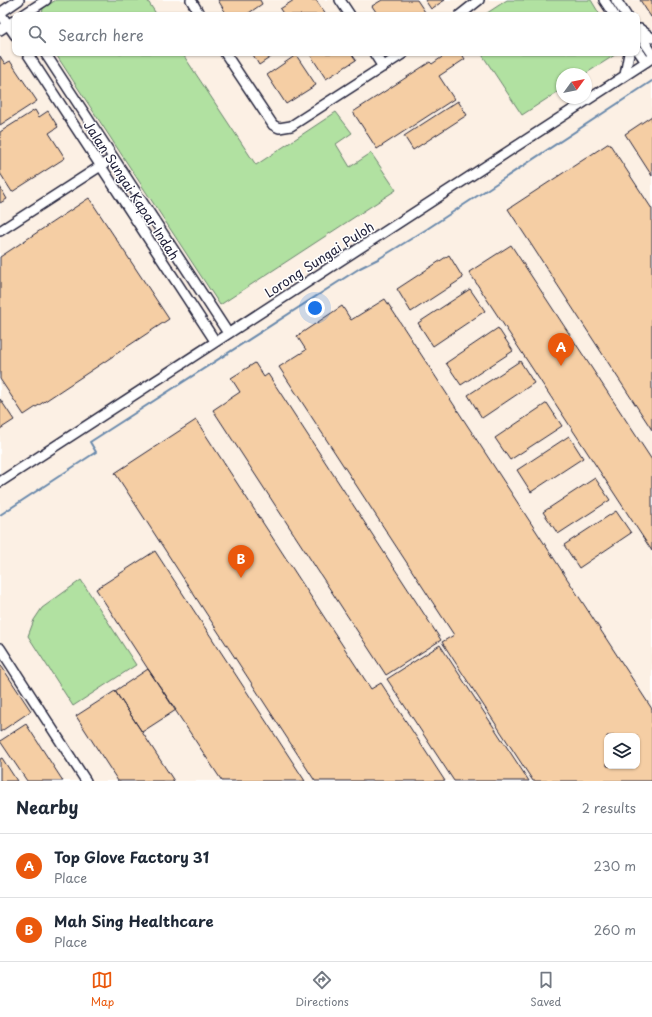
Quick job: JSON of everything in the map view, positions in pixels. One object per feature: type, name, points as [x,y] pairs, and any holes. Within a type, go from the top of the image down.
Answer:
[{"type":"street","points":[[28,12],[46,0]]},
{"type":"street","points":[[190,0],[198,12]]},
{"type":"street","points":[[340,0],[348,12]]},
{"type":"street","points":[[464,12],[479,0]]},
{"type":"street","points":[[604,0],[612,12]]},
{"type":"street","points":[[616,0],[624,12]]},
{"type":"street","points":[[0,30],[12,22],[0,13],[14,2],[19,12]]},
{"type":"street","points":[[640,29],[652,38]]},
{"type":"street","points":[[640,35],[652,53]]},
{"type":"street","points":[[640,52],[649,60]]},
{"type":"street","name":"Jalan Sungai Kapar Indah","points":[[29,56],[215,341]]},
{"type":"street","name":"Jalan Sungai Kapar Indah","points":[[47,56],[228,333]]},
{"type":"street","points":[[227,56],[273,125],[279,128],[291,126],[400,56]]},
{"type":"street","points":[[376,56],[383,67]]},
{"type":"street","points":[[625,75],[628,56]]},
{"type":"street","name":"Lorong Sungai Puloh","points":[[0,482],[649,60]]},
{"type":"street","points":[[0,231],[113,158]]},
{"type":"street","points":[[0,648],[86,781]]},
{"type":"shaded area","points":[[0,0],[652,0],[652,781],[0,781]]},
{"type":"green space","points":[[56,0],[147,0],[155,12],[42,12],[43,8]]},
{"type":"green space","points":[[507,0],[591,0],[598,12],[489,12]]},
{"type":"green space","points":[[57,56],[184,56],[256,165],[336,112],[352,133],[336,144],[350,167],[371,153],[396,190],[220,305]]},
{"type":"green space","points":[[483,56],[613,56],[592,70],[592,68],[556,68],[556,93],[522,115]]},
{"type":"green space","points":[[81,580],[136,665],[73,706],[28,636],[34,620],[42,608]]},
{"type":"building","points":[[218,0],[260,0],[262,4],[250,12],[225,12]]},
{"type":"building","points":[[294,0],[316,0],[324,12],[282,12],[280,9]]},
{"type":"building","points":[[382,0],[417,0],[425,12],[376,12],[372,6]]},
{"type":"building","points":[[425,0],[445,0],[431,9]]},
{"type":"building","points":[[640,0],[652,0],[652,17],[651,17]]},
{"type":"building","points":[[0,56],[5,64],[10,61],[37,101],[0,125]]},
{"type":"building","points":[[254,56],[272,56],[259,65]]},
{"type":"building","points":[[297,56],[316,85],[286,104],[267,75]]},
{"type":"building","points":[[311,56],[353,56],[356,60],[326,79]]},
{"type":"building","points":[[444,56],[463,56],[465,59],[439,76],[454,99],[377,149],[353,112],[430,62],[432,64]]},
{"type":"building","points":[[458,101],[467,115],[413,150],[404,136]]},
{"type":"building","points":[[35,110],[39,117],[48,111],[58,127],[49,133],[65,158],[12,192],[0,173],[0,132]]},
{"type":"building","points":[[652,116],[652,176],[625,134]]},
{"type":"building","points":[[609,143],[652,209],[652,430],[508,209]]},
{"type":"building","points":[[0,187],[7,199],[0,203]]},
{"type":"building","points":[[89,198],[169,319],[24,415],[0,379],[0,257]]},
{"type":"building","points":[[511,245],[652,460],[652,551],[469,272]]},
{"type":"building","points":[[449,255],[463,278],[411,312],[397,289]]},
{"type":"building","points":[[470,289],[485,311],[433,346],[418,323]]},
{"type":"building","points":[[385,299],[652,709],[652,781],[533,781],[442,642],[454,635],[279,367],[306,350],[297,336],[342,306],[351,320]]},
{"type":"building","points":[[498,328],[513,351],[461,385],[446,363]]},
{"type":"building","points":[[520,361],[534,383],[482,418],[468,395]]},
{"type":"building","points":[[255,363],[264,377],[268,374],[441,640],[386,675],[213,410],[240,392],[231,378]]},
{"type":"building","points":[[0,399],[14,420],[0,429]]},
{"type":"building","points":[[547,403],[562,426],[510,460],[495,438]]},
{"type":"building","points":[[196,420],[371,689],[381,683],[445,781],[315,781],[115,473]]},
{"type":"building","points":[[569,436],[583,458],[531,492],[517,470]]},
{"type":"building","points":[[595,478],[610,500],[558,534],[543,512]]},
{"type":"building","points":[[616,511],[631,533],[579,568],[564,545]]},
{"type":"building","points":[[155,551],[305,781],[222,781],[148,669],[96,589]]},
{"type":"building","points":[[440,645],[529,781],[454,781],[387,679]]},
{"type":"building","points":[[0,664],[31,711],[0,732]]},
{"type":"building","points":[[148,669],[176,710],[142,732],[115,691]]},
{"type":"building","points":[[115,691],[174,781],[118,781],[76,716]]},
{"type":"building","points":[[26,724],[63,781],[27,781],[0,741]]},
{"type":"building","points":[[2,758],[17,781],[0,781],[0,759]]},
{"type":"waterway","points":[[0,515],[96,452],[90,442],[360,268],[380,258],[427,229],[652,81]]},
{"type":"place","name":"Top Glove Factory 31","points":[[561,366]]},
{"type":"place","name":"Mah Sing Healthcare","points":[[241,578]]}]
